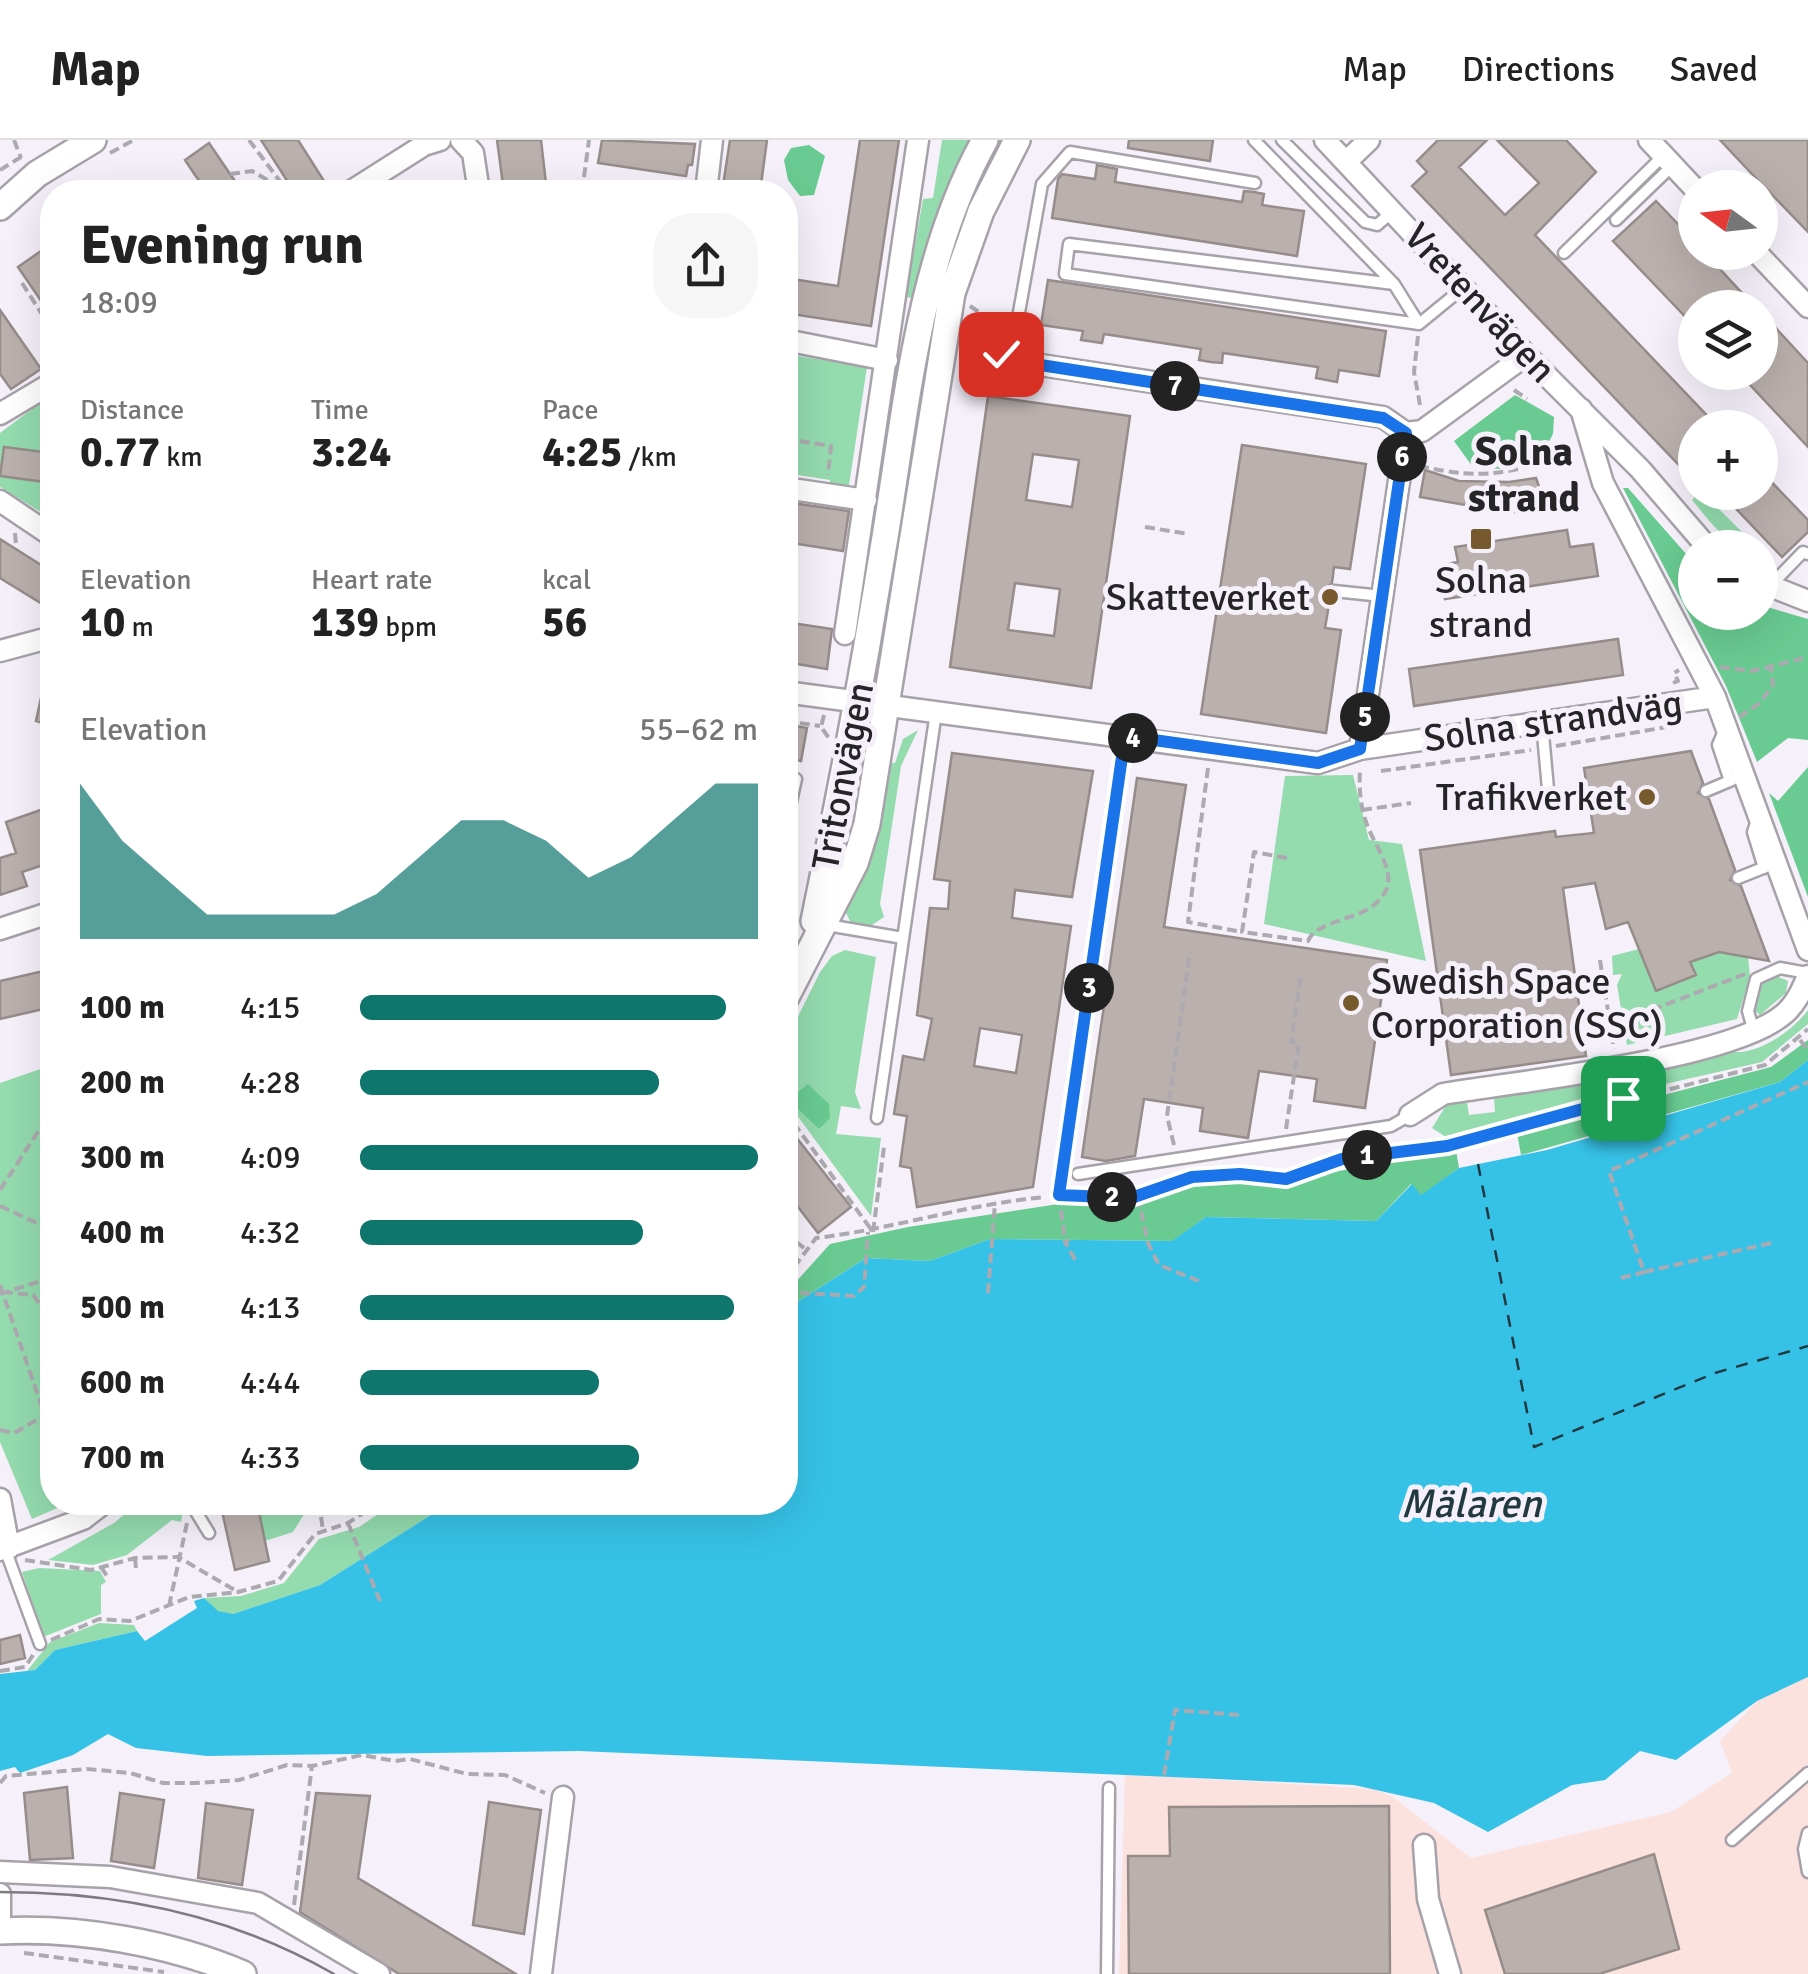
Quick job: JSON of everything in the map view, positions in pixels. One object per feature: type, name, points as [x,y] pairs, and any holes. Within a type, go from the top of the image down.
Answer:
[{"type":"street","points":[[0,184],[29,166],[93,140]]},
{"type":"street","points":[[369,180],[424,145],[440,140]]},
{"type":"street","points":[[460,140],[473,153],[477,180]]},
{"type":"street","points":[[707,180],[712,140]]},
{"type":"street","name":"Tritonvägen","points":[[845,634],[918,140]]},
{"type":"street","name":"Tritonvägen","points":[[815,935],[922,322],[958,201],[985,140]]},
{"type":"street","name":"Tritonvägen","points":[[815,935],[855,863],[867,824],[952,293],[981,210],[1017,140]]},
{"type":"street","name":"Vretenvägen","points":[[1325,140],[1581,409],[1603,483],[1715,696]]},
{"type":"street","points":[[1347,160],[1369,140]]},
{"type":"street","points":[[0,207],[29,166]]},
{"type":"street","points":[[1773,270],[1808,307]]},
{"type":"street","points":[[798,343],[887,360]]},
{"type":"street","points":[[1009,350],[1383,418],[1406,433],[1422,431],[1526,354]]},
{"type":"street","points":[[0,414],[40,390]]},
{"type":"street","points":[[1581,409],[1692,530]]},
{"type":"street","points":[[1360,749],[1406,433]]},
{"type":"street","points":[[798,490],[866,500]]},
{"type":"street","points":[[0,501],[40,528]]},
{"type":"street","points":[[1778,590],[1808,601]]},
{"type":"street","points":[[0,651],[40,639]]},
{"type":"street","name":"Solna strandväg","points":[[798,694],[1318,763],[1360,749],[1715,696],[1738,778],[1760,814],[1771,865],[1808,950]]},
{"type":"street","points":[[0,929],[40,916]]},
{"type":"street","points":[[798,971],[815,935]]},
{"type":"street","points":[[1410,1115],[1443,1094],[1686,1053],[1754,1032],[1786,1013],[1808,974]]},
{"type":"street","points":[[0,1500],[4,1549],[88,1515]]},
{"type":"street","points":[[541,1974],[563,1796]]},
{"type":"street","points":[[1424,1845],[1428,1899],[1450,1974]]},
{"type":"street","points":[[0,1872],[110,1877],[258,1903],[380,1974]]},
{"type":"street","points":[[0,1894],[0,1931],[78,1934],[155,1946],[244,1974]]},
{"type":"lane","points":[[1254,140],[1394,284],[1419,324]]},
{"type":"lane","points":[[1282,140],[1365,222],[1377,226],[1393,211]]},
{"type":"lane","points":[[1009,350],[1042,184],[1070,152],[1255,184]]},
{"type":"lane","points":[[1616,220],[1662,154]]},
{"type":"lane","points":[[1564,253],[1662,154]]},
{"type":"lane","points":[[1394,284],[1070,244],[1065,274],[1419,324],[1464,288]]},
{"type":"lane","points":[[1778,574],[1803,552],[1808,554]]},
{"type":"lane","points":[[1334,591],[1382,596]]},
{"type":"lane","points":[[877,1118],[936,711]]},
{"type":"lane","points":[[1542,722],[1549,800]]},
{"type":"lane","points":[[1059,1195],[1125,736]]},
{"type":"lane","points":[[1706,791],[1738,778]]},
{"type":"lane","points":[[1738,878],[1771,865]]},
{"type":"lane","points":[[815,935],[903,938]]},
{"type":"lane","points":[[1754,1032],[1749,996],[1765,965],[1808,974]]},
{"type":"lane","points":[[1078,1174],[1392,1126],[1410,1115]]},
{"type":"lane","points":[[198,1515],[209,1533]]},
{"type":"lane","points":[[4,1549],[40,1644]]},
{"type":"lane","points":[[1732,1840],[1808,1773]]},
{"type":"lane","points":[[1107,1974],[1108,1788]]},
{"type":"lane","points":[[1808,1833],[1804,1849],[1808,1872]]},
{"type":"path","points":[[14,140],[29,166]]},
{"type":"path","points":[[249,140],[282,180]]},
{"type":"path","points":[[583,180],[588,140]]},
{"type":"path","points":[[230,174],[252,172],[268,180]]},
{"type":"path","points":[[22,283],[40,311]]},
{"type":"path","points":[[966,303],[1009,350]]},
{"type":"path","points":[[1419,324],[1414,372],[1420,405]]},
{"type":"path","points":[[1514,390],[1527,399]]},
{"type":"path","points":[[798,441],[831,446],[825,494]]},
{"type":"path","points":[[1417,466],[1470,477],[1506,474],[1575,452]]},
{"type":"path","points":[[1145,527],[1188,534]]},
{"type":"path","points":[[15,528],[16,544]]},
{"type":"path","points":[[1708,662],[1731,671],[1771,668],[1808,657]]},
{"type":"path","points":[[1726,726],[1766,695],[1775,677],[1771,668]]},
{"type":"path","points":[[1663,687],[1678,681],[1674,673]]},
{"type":"path","points":[[798,723],[821,726]]},
{"type":"path","points":[[1381,771],[1673,726]]},
{"type":"path","points":[[1211,748],[1188,922],[1308,941],[1316,930],[1356,916],[1381,899],[1390,876],[1388,861],[1362,810],[1360,749]]},
{"type":"path","points":[[1362,810],[1410,803]]},
{"type":"path","points":[[1242,932],[1254,852],[1287,858]]},
{"type":"path","points":[[1167,1116],[1190,952]]},
{"type":"path","points":[[1600,960],[1604,998]]},
{"type":"path","points":[[1610,1026],[1765,965]]},
{"type":"path","points":[[1284,1144],[1299,1043],[1291,1042],[1300,974]]},
{"type":"path","points":[[798,1257],[816,1238],[871,1232],[905,1220],[996,1203],[1059,1195],[1131,1198],[1192,1177],[1240,1174],[1286,1179],[1342,1159],[1447,1146],[1766,1064],[1800,1040],[1808,1029]]},
{"type":"path","points":[[1800,1040],[1808,1050]]},
{"type":"path","points":[[1644,1272],[1609,1171],[1808,1082]]},
{"type":"path","points":[[0,1190],[40,1128]]},
{"type":"path","points":[[798,1129],[871,1232]]},
{"type":"path","points":[[798,1293],[854,1296],[864,1287],[884,1147]]},
{"type":"path","points":[[1059,1195],[1067,1241],[1077,1263]]},
{"type":"path","points":[[1138,1196],[1148,1243],[1158,1265],[1199,1281]]},
{"type":"path","points":[[988,1293],[996,1203]]},
{"type":"path","points":[[0,1206],[40,1224]]},
{"type":"path","points":[[798,1243],[804,1248]]},
{"type":"path","points":[[1621,1278],[1771,1243]]},
{"type":"path","points":[[1,1293],[40,1281]]},
{"type":"path","points":[[0,1285],[40,1403]]},
{"type":"path","points":[[1,1293],[33,1295],[40,1304]]},
{"type":"path","points":[[0,1430],[14,1433],[40,1417]]},
{"type":"path","points":[[321,1515],[323,1531]]},
{"type":"path","points":[[0,1671],[25,1666],[40,1644],[99,1619],[130,1621],[190,1597],[238,1592],[278,1580],[315,1534],[360,1515]]},
{"type":"path","points":[[348,1523],[380,1601]]},
{"type":"path","points":[[169,1606],[186,1526]]},
{"type":"path","points":[[4,1549],[23,1560],[91,1570],[135,1558],[178,1556],[238,1592]]},
{"type":"path","points":[[135,1558],[136,1568]]},
{"type":"path","points":[[101,1567],[109,1580]]},
{"type":"path","points":[[1164,1774],[1175,1710],[1239,1715]]},
{"type":"path","points":[[0,1783],[6,1776],[87,1769],[130,1772],[163,1783],[196,1784],[239,1780],[287,1765],[312,1766],[362,1755],[394,1762],[410,1759],[467,1774],[505,1775],[533,1785]]},
{"type":"path","points":[[292,1922],[312,1766]]},
{"type":"path","points":[[22,1953],[176,1974]]},
{"type":"shaded area","points":[[1808,1677],[1808,1974],[1119,1974],[1125,1774],[1374,1789],[1393,1797],[1471,1858],[1671,1812],[1732,1773],[1720,1741],[1757,1701]]},
{"type":"green space","points":[[942,140],[974,140],[914,298],[906,297],[923,199],[933,198]]},
{"type":"green space","points":[[809,145],[825,156],[814,195],[800,196],[798,180],[788,180],[784,160],[791,148]]},
{"type":"green space","points":[[798,356],[867,367],[848,492],[829,489],[830,480],[798,475]]},
{"type":"green space","points":[[1515,395],[1554,417],[1553,434],[1540,458],[1500,469],[1472,466],[1454,441]]},
{"type":"green space","points":[[40,403],[40,512],[0,487],[0,433]]},
{"type":"green space","points":[[1623,488],[1628,488],[1678,545],[1678,594]]},
{"type":"green space","points":[[1701,510],[1720,510],[1740,530],[1718,530]]},
{"type":"green space","points":[[1778,610],[1808,619],[1808,740],[1788,738],[1757,762],[1726,686],[1697,630],[1778,630]]},
{"type":"green space","points":[[918,730],[901,766],[880,904],[884,917],[869,927],[851,923],[843,907],[889,763],[895,763],[903,739]]},
{"type":"green space","points":[[1808,767],[1808,897],[1769,793],[1778,801]]},
{"type":"green space","points":[[1353,775],[1369,840],[1402,844],[1426,961],[1264,924],[1285,776]]},
{"type":"green space","points":[[1639,949],[1656,991],[1695,976],[1690,962],[1719,952],[1748,957],[1750,976],[1737,1019],[1627,1045],[1617,985],[1622,974],[1613,975],[1612,956]]},
{"type":"green space","points":[[845,950],[876,957],[855,1092],[861,1109],[841,1106],[836,1134],[881,1138],[871,1216],[798,1117],[798,1017],[832,956]]},
{"type":"green space","points":[[1776,976],[1788,981],[1786,993],[1760,1015],[1753,1009],[1761,982]]},
{"type":"green space","points":[[1808,1010],[1808,1024],[1762,1062],[1630,1092],[1629,1073],[1723,1050],[1758,1048],[1782,1035]]},
{"type":"green space","points":[[1808,1040],[1808,1060],[1780,1082],[1521,1155],[1517,1133],[1771,1067]]},
{"type":"green space","points":[[40,1069],[41,1515],[32,1519],[0,1442],[0,1083]]},
{"type":"green space","points":[[1616,1073],[1620,1097],[1446,1137],[1432,1128],[1450,1099],[1466,1096],[1469,1115],[1495,1112],[1494,1097],[1592,1083],[1602,1075]]},
{"type":"green space","points":[[808,1084],[829,1104],[830,1118],[819,1129],[798,1109],[798,1092]]},
{"type":"green space","points":[[1456,1150],[1459,1168],[1421,1196],[1411,1184],[1376,1221],[1206,1217],[1173,1241],[990,1239],[930,1261],[866,1258],[798,1302],[798,1280],[830,1244],[908,1227],[1065,1203],[1138,1205],[1201,1182],[1243,1180],[1293,1185],[1328,1173]]},
{"type":"green space","points":[[124,1515],[182,1515],[181,1522],[172,1520],[127,1555],[93,1565],[48,1560]]},
{"type":"green space","points":[[260,1515],[304,1515],[293,1532],[265,1541]]},
{"type":"green space","points":[[377,1515],[431,1515],[320,1585],[233,1614],[218,1612],[204,1598],[241,1596],[284,1583],[319,1539],[359,1527]]},
{"type":"green space","points":[[39,1568],[100,1571],[106,1582],[101,1585],[101,1614],[43,1637],[22,1572]]},
{"type":"green space","points":[[99,1623],[134,1625],[137,1631],[55,1650],[35,1670],[27,1671],[50,1642]]},
{"type":"water","name":"Mälaren","points":[[1808,1060],[1808,1677],[1757,1701],[1676,1760],[1640,1751],[1605,1780],[1572,1785],[1488,1832],[1434,1803],[1354,1785],[579,1751],[207,1756],[136,1748],[108,1734],[73,1755],[20,1773],[15,1767],[0,1771],[0,1674],[35,1670],[55,1650],[137,1631],[145,1641],[197,1608],[194,1601],[204,1598],[218,1611],[233,1614],[320,1585],[431,1515],[798,1515],[798,1302],[866,1258],[930,1261],[990,1239],[1172,1241],[1206,1217],[1376,1221],[1412,1184],[1421,1195],[1459,1168],[1547,1150],[1780,1082]]},
{"type":"building","points":[[261,140],[298,140],[323,180],[287,180]]},
{"type":"building","points":[[497,140],[541,140],[546,180],[502,180]]},
{"type":"building","points":[[602,140],[695,144],[692,165],[688,165],[686,176],[598,163]]},
{"type":"building","points":[[730,140],[767,140],[762,180],[724,180]]},
{"type":"building","points":[[860,140],[899,140],[871,326],[798,315],[798,280],[838,286]]},
{"type":"building","points":[[1129,140],[1213,140],[1210,161],[1128,148]]},
{"type":"building","points":[[1438,140],[1487,140],[1459,167],[1505,215],[1539,183],[1497,140],[1566,140],[1596,172],[1535,235],[1678,385],[1678,390],[1683,390],[1702,410],[1678,410],[1678,464],[1412,186],[1427,172],[1417,161]]},
{"type":"building","points":[[1720,140],[1808,140],[1808,232],[1778,201],[1778,170],[1748,170]]},
{"type":"building","points":[[209,143],[235,180],[199,180],[185,160]]},
{"type":"building","points":[[1097,165],[1117,169],[1115,182],[1242,202],[1244,191],[1254,192],[1264,194],[1262,205],[1304,211],[1297,256],[1052,218],[1062,174],[1095,179]]},
{"type":"building","points":[[1656,201],[1678,224],[1678,270],[1721,270],[1739,290],[1678,290],[1678,309],[1613,241]]},
{"type":"building","points":[[40,252],[40,299],[18,267]]},
{"type":"building","points":[[1048,280],[1386,331],[1379,376],[1339,370],[1337,382],[1316,378],[1318,367],[1223,353],[1222,363],[1211,362],[1199,360],[1201,349],[1104,334],[1102,343],[1081,340],[1083,331],[1041,325]]},
{"type":"building","points":[[0,310],[40,370],[11,389],[0,374]]},
{"type":"building","points":[[1778,330],[1808,363],[1808,447],[1778,415],[1778,410],[1755,390],[1778,390]]},
{"type":"building","points":[[988,396],[1130,416],[1091,688],[950,667]],"holes":[[[1033,454],[1079,460],[1072,507],[1026,500]],[[1015,583],[1060,589],[1054,636],[1008,630]]]},
{"type":"building","points":[[1242,445],[1366,464],[1350,569],[1334,567],[1332,583],[1326,589],[1330,599],[1325,628],[1341,630],[1326,733],[1201,714]]},
{"type":"building","points":[[4,447],[40,452],[40,481],[0,476]]},
{"type":"building","points":[[1425,470],[1459,481],[1536,478],[1545,504],[1511,513],[1420,497]]},
{"type":"building","points":[[1778,489],[1808,520],[1808,532],[1782,557],[1778,553],[1778,530],[1756,530],[1737,510],[1778,510]]},
{"type":"building","points":[[798,504],[849,511],[843,551],[798,544]]},
{"type":"building","points":[[1567,530],[1570,547],[1593,544],[1598,576],[1445,599],[1441,565],[1458,562],[1455,547]]},
{"type":"building","points":[[0,539],[40,564],[40,603],[0,578]]},
{"type":"building","points":[[798,624],[832,629],[827,669],[798,664]]},
{"type":"building","points":[[1618,639],[1623,675],[1414,706],[1409,669]]},
{"type":"building","points":[[798,726],[807,728],[801,761],[798,760]]},
{"type":"building","points":[[1691,751],[1703,783],[1698,793],[1709,799],[1735,870],[1730,880],[1741,886],[1769,961],[1719,952],[1690,962],[1696,975],[1656,991],[1628,922],[1606,929],[1595,883],[1563,888],[1586,1056],[1451,1075],[1420,850],[1555,831],[1556,837],[1594,833],[1584,768]]},
{"type":"building","points":[[952,753],[1093,771],[1072,897],[1015,890],[1012,918],[1071,926],[1033,1187],[917,1207],[911,1168],[900,1166],[907,1116],[894,1114],[903,1056],[924,1060],[932,1019],[917,1015],[930,908],[948,909],[950,881],[934,879]],"holes":[[[980,1028],[1022,1035],[1016,1073],[974,1066]]]},
{"type":"building","points":[[1137,778],[1186,785],[1164,927],[1387,960],[1365,1108],[1314,1101],[1317,1079],[1259,1071],[1248,1138],[1200,1131],[1203,1108],[1144,1099],[1135,1156],[1106,1161],[1082,1157]]},
{"type":"building","points":[[40,810],[40,866],[22,872],[27,886],[0,895],[0,858],[16,853],[6,822]]},
{"type":"building","points":[[40,972],[40,1010],[0,1019],[0,981]]},
{"type":"building","points":[[798,1140],[851,1207],[818,1233],[798,1207]]},
{"type":"building","points":[[223,1515],[260,1515],[269,1561],[235,1570]]},
{"type":"building","points":[[20,1635],[25,1658],[0,1664],[0,1640]]},
{"type":"building","points":[[67,1787],[73,1858],[30,1860],[24,1793]]},
{"type":"building","points":[[120,1793],[164,1800],[154,1868],[111,1861]]},
{"type":"building","points":[[316,1793],[370,1796],[358,1878],[516,1974],[399,1974],[300,1912]]},
{"type":"building","points":[[489,1802],[541,1810],[524,1934],[473,1925]]},
{"type":"building","points":[[206,1803],[253,1810],[242,1885],[198,1878]]},
{"type":"building","points":[[1389,1806],[1390,1974],[1129,1974],[1128,1856],[1170,1856],[1169,1807]]},
{"type":"building","points":[[1654,1854],[1679,1949],[1599,1974],[1505,1974],[1485,1910]]},
{"type":"ferry route","points":[[1478,1164],[1534,1447],[1715,1373],[1808,1346]]},
{"type":"tram line","points":[[0,1892],[87,1897],[172,1911],[255,1936],[334,1974]]},
{"type":"place","name":"Solna strand","points":[[1481,539]]},
{"type":"place","name":"Skatteverket","points":[[1330,597]]},
{"type":"place","name":"Trafikverket","points":[[1647,797]]},
{"type":"place","name":"Swedish Space Corporation (SSC)","points":[[1351,1003]]},
{"type":"district","name":"Solna strand","points":[[1524,475]]},
{"type":"route","points":[[1001,354],[1034,364],[1383,418],[1406,433],[1360,749],[1318,763],[1125,736],[1059,1195],[1131,1198],[1192,1177],[1240,1174],[1286,1179],[1342,1159],[1447,1146],[1623,1098]]}]
